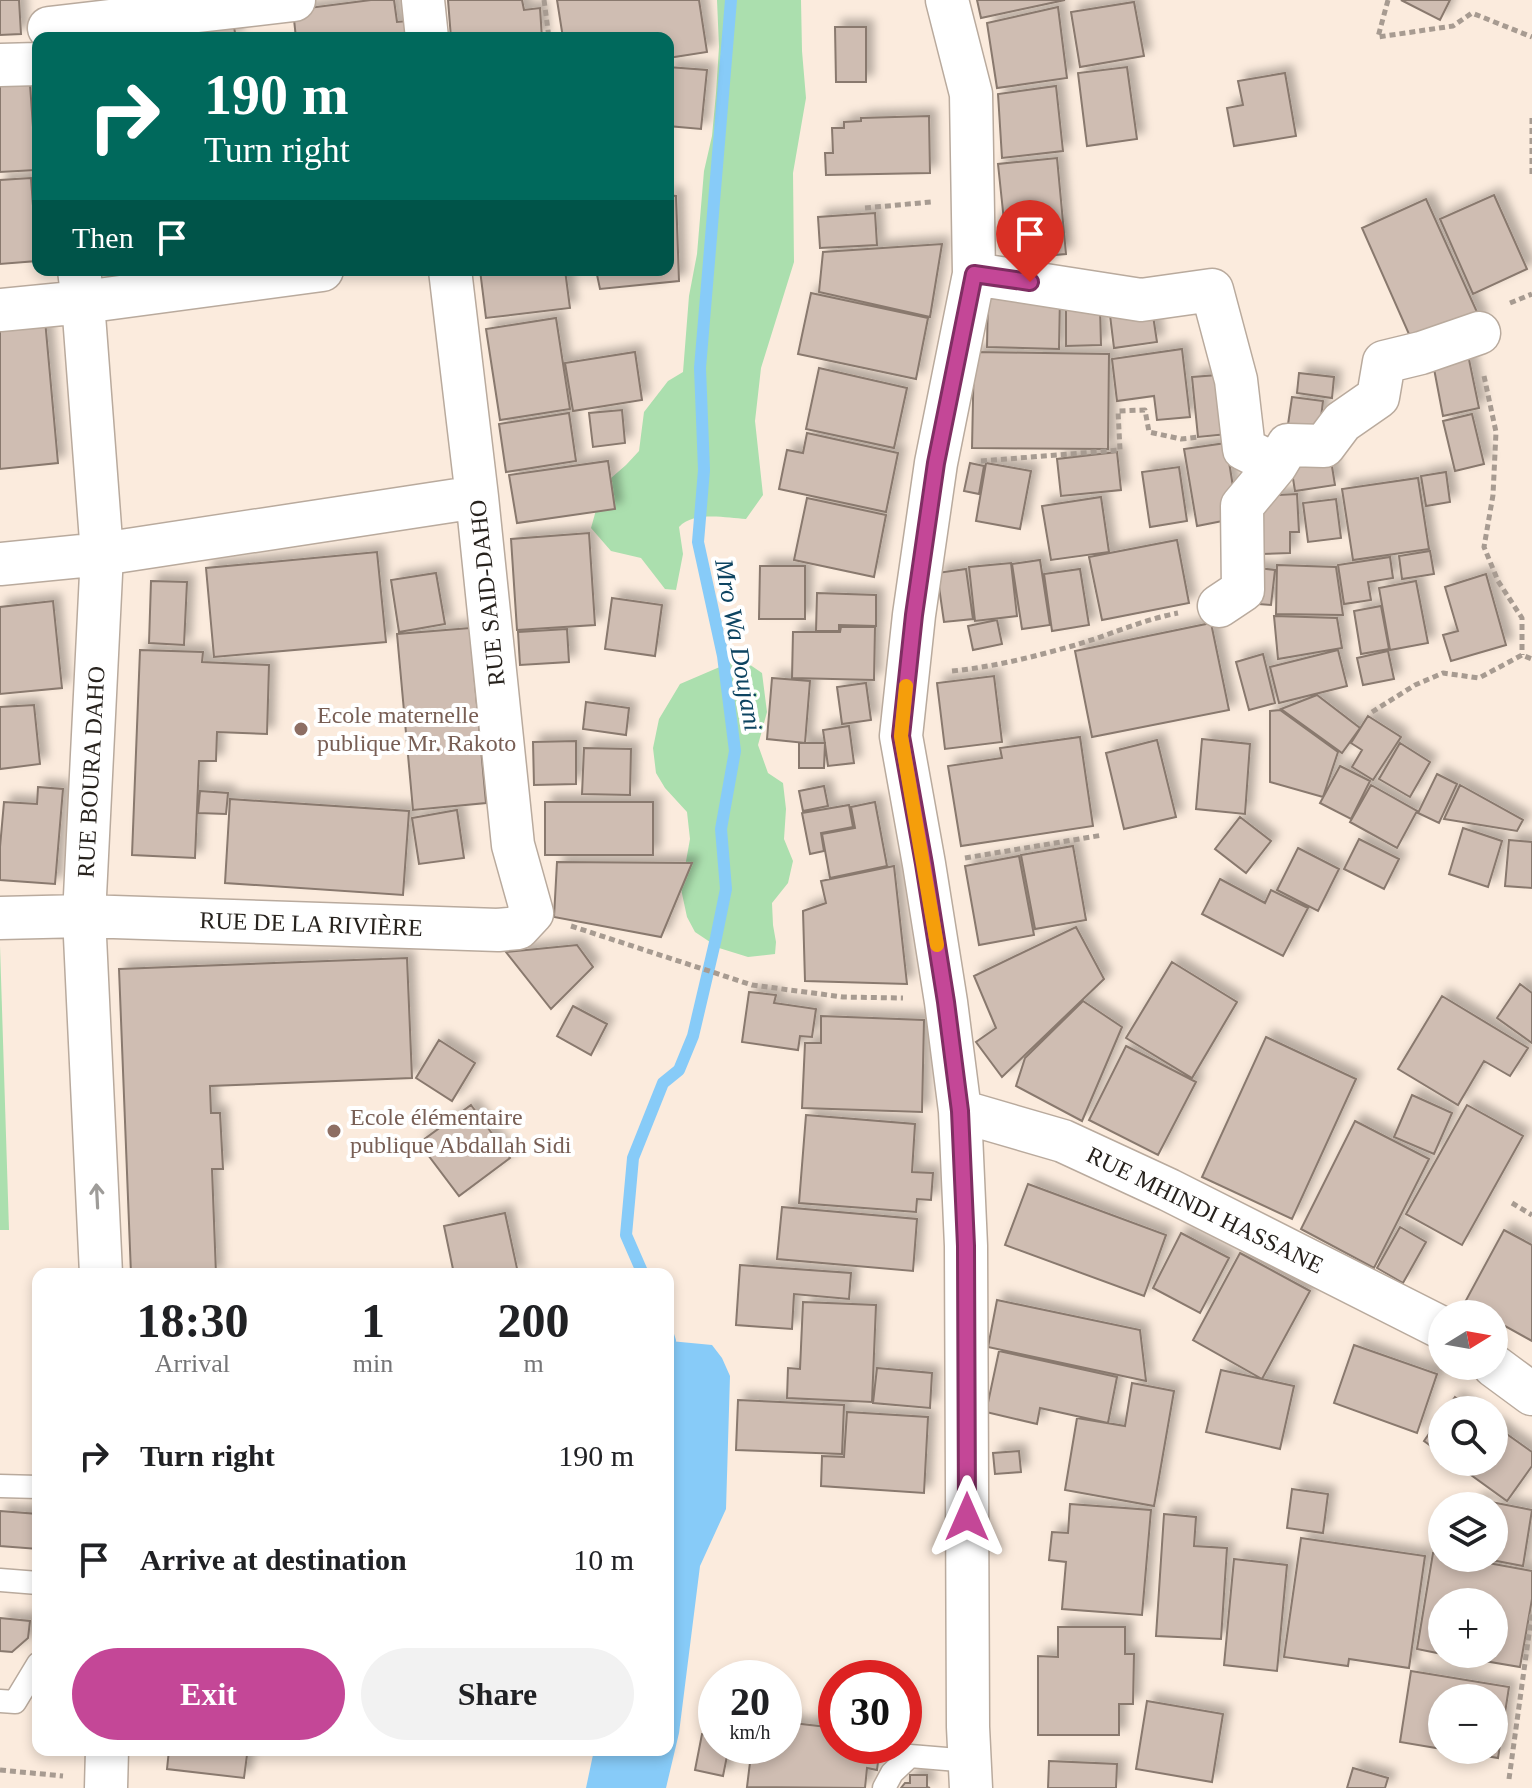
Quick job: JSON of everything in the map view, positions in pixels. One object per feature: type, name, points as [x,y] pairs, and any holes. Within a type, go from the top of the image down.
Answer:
[{"type":"street","points":[[54,32],[294,0]]},
{"type":"street","points":[[423,0],[426,32]]},
{"type":"street","points":[[947,0],[971,94],[974,274],[936,463],[901,736],[946,1002],[960,1111],[966,1246],[970,1775]]},
{"type":"street","points":[[0,65],[32,43]]},
{"type":"street","points":[[974,274],[1141,300],[1212,290],[1236,380],[1244,449],[1276,465]]},
{"type":"street","points":[[0,310],[81,286],[232,276]]},
{"type":"street","name":"RUE SAID-DAHO","points":[[451,276],[513,845],[532,913]]},
{"type":"street","name":"RUE BOURA DAHO","points":[[81,286],[102,554],[84,916],[101,1268]]},
{"type":"street","points":[[1219,606],[1243,590],[1242,506],[1276,465],[1288,445],[1324,446],[1342,422],[1378,397],[1384,362],[1479,333]]},
{"type":"street","points":[[0,564],[102,554],[477,497]]},
{"type":"street","name":"RUE DE LA RIVIÈRE","points":[[0,918],[84,916],[498,930],[518,928],[532,913]]},
{"type":"street","name":"RUE MHINDI HASSANE","points":[[960,1111],[1063,1141],[1169,1190],[1428,1321]]},
{"type":"street","points":[[1508,1376],[1532,1394]]},
{"type":"street","points":[[88,1782],[103,1756]]},
{"type":"lane","points":[[0,1486],[32,1487]]},
{"type":"lane","points":[[0,1580],[32,1583]]},
{"type":"lane","points":[[0,1701],[15,1702],[32,1674]]},
{"type":"lane","points":[[884,1788],[892,1773],[910,1756],[970,1775]]},
{"type":"path","points":[[544,0],[548,32]]},
{"type":"path","points":[[1388,0],[1378,37],[1453,26],[1472,13],[1532,37]]},
{"type":"path","points":[[1532,118],[1532,177]]},
{"type":"path","points":[[865,208],[972,198]]},
{"type":"path","points":[[1522,655],[1522,618],[1498,581],[1484,547],[1493,495],[1496,432],[1478,346],[1479,333],[1490,311],[1532,294]]},
{"type":"path","points":[[936,463],[1120,450],[1118,411],[1145,410],[1149,432],[1181,439],[1242,434]]},
{"type":"path","points":[[907,675],[985,668],[1074,646],[1156,617],[1219,606]]},
{"type":"path","points":[[1372,712],[1415,685],[1443,673],[1479,678],[1522,655],[1532,659]]},
{"type":"path","points":[[924,864],[1103,835]]},
{"type":"path","points":[[532,913],[752,985],[843,997],[946,1002]]},
{"type":"path","points":[[1512,1203],[1532,1215]]},
{"type":"path","points":[[1509,1779],[1532,1612]]},
{"type":"path","points":[[0,1770],[88,1782]]},
{"type":"green space","points":[[717,0],[801,0],[806,98],[793,173],[794,262],[761,368],[755,421],[763,495],[746,519],[702,517],[679,527],[683,554],[676,590],[665,589],[641,558],[611,551],[591,528],[603,485],[639,451],[644,412],[668,381],[683,372],[689,296],[716,93],[719,47]]},
{"type":"green space","points":[[743,660],[762,673],[767,712],[758,745],[768,773],[783,783],[786,809],[784,839],[793,861],[788,883],[772,903],[775,954],[748,957],[719,948],[695,932],[687,917],[681,889],[690,839],[687,812],[656,773],[653,748],[659,719],[680,684]]},
{"type":"green space","points":[[0,946],[9,1230],[0,1230]]},
{"type":"water","points":[[674,1341],[712,1345],[730,1376],[726,1509],[700,1566],[674,1754]]},
{"type":"water","points":[[593,1756],[674,1756],[666,1788],[586,1788]]},
{"type":"building","points":[[0,0],[19,0],[21,34],[0,35]]},
{"type":"building","points":[[394,0],[397,22],[408,21],[409,32],[295,32],[293,10]]},
{"type":"building","points":[[448,0],[522,0],[524,10],[540,8],[542,32],[451,32]]},
{"type":"building","points":[[557,0],[699,0],[707,52],[674,57],[674,32],[562,32]]},
{"type":"building","points":[[977,0],[1065,0],[981,18]]},
{"type":"building","points":[[1401,0],[1450,0],[1440,20]]},
{"type":"building","points":[[1134,2],[1144,56],[1080,67],[1071,12]]},
{"type":"building","points":[[1058,7],[1067,78],[997,88],[987,23]]},
{"type":"building","points":[[234,27],[235,32],[202,32]]},
{"type":"building","points":[[835,27],[866,27],[866,82],[836,82]]},
{"type":"building","points":[[674,67],[707,70],[701,129],[674,127]]},
{"type":"building","points":[[1127,67],[1137,139],[1087,146],[1078,73]]},
{"type":"building","points":[[1285,73],[1296,136],[1234,146],[1227,108],[1243,105],[1238,81]]},
{"type":"building","points":[[30,84],[32,170],[0,172],[0,86]]},
{"type":"building","points":[[1056,86],[1063,151],[1002,158],[998,94]]},
{"type":"building","points":[[929,116],[930,173],[826,175],[825,153],[833,153],[832,128],[844,128],[844,122],[861,121],[861,118]]},
{"type":"building","points":[[1057,158],[1066,254],[1008,259],[998,164]]},
{"type":"building","points":[[31,178],[32,261],[0,264],[0,180]]},
{"type":"building","points":[[1494,195],[1527,269],[1473,294],[1440,219]]},
{"type":"building","points":[[676,196],[679,281],[600,289],[597,276],[674,276]]},
{"type":"building","points":[[1426,199],[1481,321],[1416,350],[1362,228]]},
{"type":"building","points":[[875,213],[877,245],[820,248],[818,217]]},
{"type":"building","points":[[942,244],[930,317],[819,292],[823,252]]},
{"type":"building","points":[[481,276],[566,276],[570,308],[486,318]]},
{"type":"building","points":[[811,293],[928,318],[916,379],[798,354]]},
{"type":"building","points":[[988,295],[1060,296],[1059,349],[987,347]]},
{"type":"building","points":[[1066,307],[1100,307],[1101,345],[1066,346]]},
{"type":"building","points":[[1152,309],[1157,342],[1114,348],[1110,315]]},
{"type":"building","points":[[556,318],[570,409],[500,420],[486,329]]},
{"type":"building","points":[[45,320],[58,463],[0,469],[0,324]]},
{"type":"building","points":[[1466,345],[1479,408],[1443,416],[1431,353]]},
{"type":"building","points":[[1182,349],[1190,417],[1157,420],[1154,396],[1117,401],[1112,359]]},
{"type":"building","points":[[635,352],[642,400],[573,411],[565,363]]},
{"type":"building","points":[[974,352],[1109,354],[1108,449],[972,448]]},
{"type":"building","points":[[819,368],[907,388],[894,448],[806,429]]},
{"type":"building","points":[[1299,373],[1334,377],[1332,398],[1297,393]]},
{"type":"building","points":[[1231,374],[1237,433],[1198,437],[1192,377]]},
{"type":"building","points":[[1292,397],[1323,401],[1318,442],[1286,438]]},
{"type":"building","points":[[622,410],[625,443],[593,447],[589,413]]},
{"type":"building","points":[[569,413],[576,461],[506,472],[499,424]]},
{"type":"building","points":[[1472,414],[1484,464],[1455,471],[1443,421]]},
{"type":"building","points":[[807,433],[898,453],[886,512],[779,489],[787,450],[803,453]]},
{"type":"building","points":[[1226,443],[1238,518],[1197,526],[1184,449]]},
{"type":"building","points":[[1329,448],[1335,485],[1295,491],[1291,466]]},
{"type":"building","points":[[1117,452],[1121,490],[1061,496],[1057,459]]},
{"type":"building","points":[[608,461],[615,509],[517,523],[509,475]]},
{"type":"building","points":[[970,463],[984,466],[979,494],[964,491]]},
{"type":"building","points":[[986,463],[1031,471],[1020,529],[976,521]]},
{"type":"building","points":[[1179,467],[1187,521],[1150,527],[1142,472]]},
{"type":"building","points":[[1446,472],[1450,502],[1426,506],[1421,476]]},
{"type":"building","points":[[1418,478],[1429,549],[1353,560],[1342,489]]},
{"type":"building","points":[[1297,494],[1299,532],[1290,532],[1290,553],[1262,554],[1260,496]]},
{"type":"building","points":[[1101,497],[1109,552],[1051,560],[1042,506]]},
{"type":"building","points":[[807,498],[886,515],[874,577],[794,560]]},
{"type":"building","points":[[1336,499],[1341,538],[1308,542],[1303,503]]},
{"type":"building","points":[[589,533],[595,625],[517,630],[511,539]]},
{"type":"building","points":[[1177,540],[1189,603],[1102,620],[1089,557]]},
{"type":"building","points":[[1430,551],[1434,574],[1402,579],[1399,556]]},
{"type":"building","points":[[377,552],[386,642],[214,657],[206,568]]},
{"type":"building","points":[[1390,557],[1393,578],[1368,582],[1371,600],[1344,604],[1338,565]]},
{"type":"building","points":[[1040,560],[1050,625],[1022,629],[1012,564]]},
{"type":"building","points":[[1011,563],[1017,616],[975,621],[969,567]]},
{"type":"building","points":[[1277,565],[1336,567],[1343,615],[1276,614]]},
{"type":"building","points":[[760,566],[805,566],[805,619],[759,619]]},
{"type":"building","points":[[1249,567],[1275,570],[1271,605],[1245,603]]},
{"type":"building","points":[[966,569],[973,619],[944,622],[937,573]]},
{"type":"building","points":[[1080,569],[1089,625],[1052,631],[1044,574]]},
{"type":"building","points":[[436,573],[445,624],[399,632],[391,580]]},
{"type":"building","points":[[1486,574],[1506,645],[1451,661],[1443,635],[1458,631],[1445,587]]},
{"type":"building","points":[[151,581],[187,582],[184,645],[149,643]]},
{"type":"building","points":[[1416,581],[1428,643],[1390,650],[1379,588]]},
{"type":"building","points":[[817,593],[876,595],[876,626],[839,625],[839,631],[816,631]]},
{"type":"building","points":[[612,598],[662,605],[655,656],[605,649]]},
{"type":"building","points":[[53,601],[62,688],[0,694],[0,607]]},
{"type":"building","points":[[1381,606],[1389,649],[1361,654],[1354,611]]},
{"type":"building","points":[[1274,616],[1337,618],[1342,648],[1278,659]]},
{"type":"building","points":[[997,620],[1002,644],[973,650],[968,626]]},
{"type":"building","points":[[1211,623],[1229,710],[1092,737],[1075,651]]},
{"type":"building","points":[[841,627],[875,627],[874,680],[792,678],[793,632],[840,632]]},
{"type":"building","points":[[470,628],[486,803],[413,810],[397,634]]},
{"type":"building","points":[[567,629],[569,662],[520,665],[518,632]]},
{"type":"building","points":[[140,650],[203,652],[202,662],[269,665],[267,734],[217,732],[216,761],[199,761],[195,858],[132,855]]},
{"type":"building","points":[[1338,650],[1347,686],[1279,703],[1270,667]]},
{"type":"building","points":[[1388,651],[1394,679],[1363,685],[1357,658]]},
{"type":"building","points":[[1263,654],[1275,703],[1249,710],[1236,662]]},
{"type":"building","points":[[994,676],[1002,742],[945,749],[937,683]]},
{"type":"building","points":[[772,678],[810,681],[805,743],[767,739]]},
{"type":"building","points":[[866,683],[871,720],[842,724],[837,687]]},
{"type":"building","points":[[1317,695],[1360,728],[1342,753],[1281,709]]},
{"type":"building","points":[[586,702],[629,708],[626,735],[583,729]]},
{"type":"building","points":[[34,705],[40,764],[0,769],[0,707]]},
{"type":"building","points":[[1280,710],[1338,752],[1323,797],[1270,782],[1270,711]]},
{"type":"building","points":[[1368,716],[1401,737],[1373,780],[1352,767],[1362,750],[1351,743]]},
{"type":"building","points":[[849,726],[854,763],[828,766],[823,730]]},
{"type":"building","points":[[1080,737],[1093,826],[961,846],[948,766],[1002,758],[1000,748]]},
{"type":"building","points":[[1202,739],[1250,744],[1245,814],[1196,809]]},
{"type":"building","points":[[1157,740],[1176,817],[1124,829],[1106,753]]},
{"type":"building","points":[[576,741],[576,784],[534,785],[533,742]]},
{"type":"building","points":[[799,743],[825,743],[824,768],[799,768]]},
{"type":"building","points":[[1400,743],[1430,762],[1410,797],[1379,779]]},
{"type":"building","points":[[584,748],[631,749],[630,795],[582,794]]},
{"type":"building","points":[[1340,766],[1370,781],[1351,819],[1320,803]]},
{"type":"building","points":[[1437,774],[1457,784],[1439,823],[1418,813]]},
{"type":"building","points":[[1371,785],[1417,811],[1397,848],[1350,822]]},
{"type":"building","points":[[1460,785],[1523,820],[1517,831],[1444,819]]},
{"type":"building","points":[[824,786],[828,806],[803,811],[799,791]]},
{"type":"building","points":[[38,787],[63,789],[55,884],[0,880],[4,802],[37,804]]},
{"type":"building","points":[[200,791],[228,793],[226,814],[198,813]]},
{"type":"building","points":[[230,799],[409,811],[403,895],[225,883]]},
{"type":"building","points":[[545,802],[653,802],[653,855],[545,855]]},
{"type":"building","points":[[875,802],[887,866],[830,878],[822,834],[855,828],[851,807]]},
{"type":"building","points":[[849,805],[853,827],[821,833],[824,851],[810,854],[802,813]]},
{"type":"building","points":[[457,810],[464,858],[419,864],[412,818]]},
{"type":"building","points":[[1240,817],[1271,841],[1246,873],[1215,849]]},
{"type":"building","points":[[1463,828],[1502,841],[1488,887],[1449,874]]},
{"type":"building","points":[[1359,839],[1399,859],[1384,889],[1344,869]]},
{"type":"building","points":[[1509,840],[1532,842],[1532,888],[1505,886]]},
{"type":"building","points":[[1073,846],[1086,920],[1035,929],[1021,855]]},
{"type":"building","points":[[1298,848],[1339,869],[1318,911],[1277,890]]},
{"type":"building","points":[[1019,856],[1034,935],[979,945],[965,866]]},
{"type":"building","points":[[557,862],[692,863],[661,937],[554,917]]},
{"type":"building","points":[[894,866],[907,984],[805,981],[803,911],[826,903],[821,881]]},
{"type":"building","points":[[1220,879],[1265,903],[1271,890],[1308,908],[1283,956],[1202,914]]},
{"type":"building","points":[[1076,927],[1104,979],[1002,1077],[976,1042],[996,1028],[974,976]]},
{"type":"building","points":[[577,945],[593,967],[551,1009],[506,952]]},
{"type":"building","points":[[407,958],[412,1078],[210,1086],[211,1113],[220,1113],[223,1169],[212,1169],[216,1268],[131,1268],[119,969]]},
{"type":"building","points":[[1172,962],[1237,1002],[1192,1078],[1126,1038]]},
{"type":"building","points":[[1520,984],[1532,993],[1532,1043],[1497,1018]]},
{"type":"building","points":[[749,992],[776,995],[774,1003],[816,1009],[812,1037],[800,1036],[798,1050],[742,1042]]},
{"type":"building","points":[[1442,996],[1528,1048],[1510,1076],[1484,1061],[1458,1105],[1398,1069]]},
{"type":"building","points":[[1083,1001],[1122,1027],[1082,1121],[1016,1086],[1025,1058]]},
{"type":"building","points":[[573,1006],[607,1024],[591,1055],[557,1036]]},
{"type":"building","points":[[821,1016],[924,1020],[922,1112],[802,1108],[805,1043],[821,1043]]},
{"type":"building","points":[[1266,1037],[1356,1079],[1292,1219],[1202,1177]]},
{"type":"building","points":[[439,1040],[475,1063],[452,1101],[416,1078]]},
{"type":"building","points":[[1126,1046],[1196,1082],[1158,1155],[1089,1120]]},
{"type":"building","points":[[1412,1095],[1452,1113],[1434,1154],[1394,1137]]},
{"type":"building","points":[[471,1105],[510,1158],[459,1196],[419,1143]]},
{"type":"building","points":[[1467,1105],[1523,1136],[1462,1245],[1406,1214]]},
{"type":"building","points":[[806,1115],[915,1124],[912,1172],[933,1173],[931,1200],[917,1199],[916,1212],[799,1203]]},
{"type":"building","points":[[1355,1121],[1429,1159],[1374,1268],[1301,1229]]},
{"type":"building","points":[[1028,1184],[1166,1235],[1144,1296],[1005,1245]]},
{"type":"building","points":[[782,1207],[917,1219],[913,1271],[777,1259]]},
{"type":"building","points":[[505,1213],[517,1268],[453,1268],[444,1226]]},
{"type":"building","points":[[1400,1227],[1426,1242],[1403,1283],[1377,1268]]},
{"type":"building","points":[[1504,1230],[1532,1245],[1532,1341],[1508,1328],[1508,1300],[1466,1300]]},
{"type":"building","points":[[1181,1233],[1229,1258],[1200,1313],[1153,1288]]},
{"type":"building","points":[[1240,1253],[1310,1291],[1262,1379],[1193,1340]]},
{"type":"building","points":[[740,1265],[851,1273],[849,1299],[794,1294],[792,1329],[736,1325]]},
{"type":"building","points":[[997,1300],[1140,1330],[1146,1381],[988,1347]]},
{"type":"building","points":[[803,1302],[876,1305],[872,1402],[787,1398],[788,1368],[800,1369]]},
{"type":"building","points":[[1354,1345],[1428,1371],[1428,1380],[1435,1380],[1417,1433],[1334,1403]]},
{"type":"building","points":[[999,1351],[1117,1377],[1108,1423],[1040,1408],[1037,1424],[986,1412]]},
{"type":"building","points":[[877,1368],[932,1373],[930,1408],[873,1403]]},
{"type":"building","points":[[1221,1370],[1294,1386],[1280,1449],[1206,1432]]},
{"type":"building","points":[[1132,1383],[1174,1391],[1154,1506],[1065,1490],[1077,1418],[1125,1426]]},
{"type":"building","points":[[738,1400],[844,1405],[842,1454],[736,1450]]},
{"type":"building","points":[[847,1412],[928,1417],[924,1493],[821,1486],[822,1456],[844,1457]]},
{"type":"building","points":[[1508,1435],[1532,1452],[1532,1466],[1508,1500],[1508,1492],[1495,1492],[1472,1476],[1508,1476]]},
{"type":"building","points":[[1019,1451],[1021,1472],[995,1474],[993,1453]]},
{"type":"building","points":[[1292,1489],[1328,1494],[1323,1533],[1287,1528]]},
{"type":"building","points":[[1070,1504],[1151,1510],[1142,1615],[1062,1609],[1066,1562],[1049,1560],[1052,1532],[1068,1533]]},
{"type":"building","points":[[1508,1505],[1532,1510],[1523,1566],[1508,1563]]},
{"type":"building","points":[[0,1511],[32,1514],[32,1549],[0,1546]]},
{"type":"building","points":[[1164,1514],[1196,1517],[1194,1546],[1227,1548],[1221,1639],[1156,1636]]},
{"type":"building","points":[[1301,1538],[1425,1556],[1409,1668],[1349,1659],[1348,1666],[1284,1657]]},
{"type":"building","points":[[1234,1559],[1287,1565],[1277,1671],[1224,1665]]},
{"type":"building","points":[[1508,1567],[1532,1571],[1532,1599],[1520,1667],[1508,1665],[1508,1588],[1428,1588],[1428,1651],[1417,1649],[1430,1572],[1508,1572]]},
{"type":"building","points":[[0,1618],[30,1621],[28,1638],[12,1652],[0,1651]]},
{"type":"building","points":[[1058,1627],[1125,1627],[1125,1654],[1134,1654],[1133,1704],[1119,1704],[1119,1735],[1038,1735],[1038,1656],[1058,1657]]},
{"type":"building","points":[[1411,1671],[1491,1684],[1428,1684],[1428,1747],[1400,1742]]},
{"type":"building","points":[[1147,1701],[1223,1714],[1212,1782],[1136,1769]]},
{"type":"building","points":[[802,1724],[818,1726],[818,1764],[878,1764],[877,1770],[867,1768],[865,1788],[747,1787],[750,1764],[802,1764]]},
{"type":"building","points":[[698,1755],[698,1764],[725,1764],[723,1776],[695,1770]]},
{"type":"building","points":[[168,1756],[247,1756],[244,1778],[167,1769]]},
{"type":"building","points":[[1049,1761],[1117,1764],[1116,1788],[1048,1788]]},
{"type":"building","points":[[1353,1768],[1388,1778],[1385,1788],[1347,1788]]},
{"type":"building","points":[[910,1775],[927,1775],[927,1787],[930,1788],[901,1788],[905,1783],[910,1783]]},
{"type":"waterway","name":"Mro Wa Doujani","points":[[640,1268],[626,1235],[633,1158],[663,1083],[679,1070],[693,1036],[726,889],[721,829],[735,751],[723,656],[698,542],[704,470],[700,368],[731,0]]},
{"type":"slow traffic","points":[[906,686],[901,736],[937,945]]},
{"type":"place","name":"Ecole maternelle publique Mr. Rakoto","points":[[301,729]]},
{"type":"place","name":"Ecole élémentaire publique Abdallah Sidi","points":[[334,1131]]},
{"type":"route","points":[[967,1517],[966,1246],[960,1111],[946,1002],[901,736],[914,615],[936,463],[974,274],[1030,282]]}]
